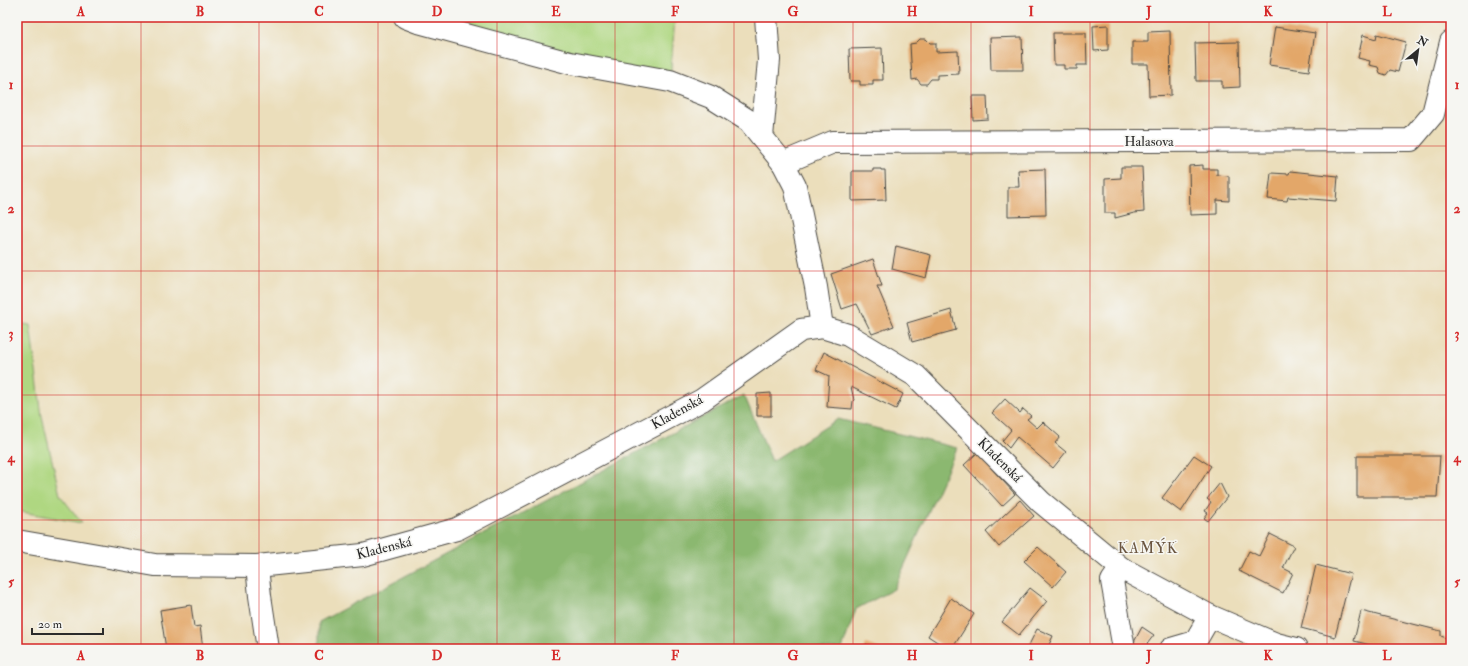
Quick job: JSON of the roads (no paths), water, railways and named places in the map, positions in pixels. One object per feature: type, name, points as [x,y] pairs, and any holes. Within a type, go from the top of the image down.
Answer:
[{"type":"street","points":[[405,17],[418,22],[570,63],[670,81],[711,97],[749,121],[783,163],[795,186],[816,287],[822,327]]},
{"type":"street","points":[[762,137],[769,60],[766,17]]},
{"type":"street","name":"Halasova","points":[[783,163],[833,142],[1411,140],[1433,114],[1451,42]]},
{"type":"street","name":"Kladenská","points":[[17,541],[155,565],[257,566],[363,555],[457,529],[702,400],[801,330],[822,327],[848,335],[916,376],[1041,502],[1120,568],[1210,616],[1283,648]]},
{"type":"street","points":[[257,566],[268,649]]},
{"type":"street","points":[[1120,568],[1112,581],[1124,649]]},
{"type":"street","points":[[1171,649],[1195,642],[1210,616]]},
{"type":"district","name":"KAMÝK","points":[[1148,548]]}]
